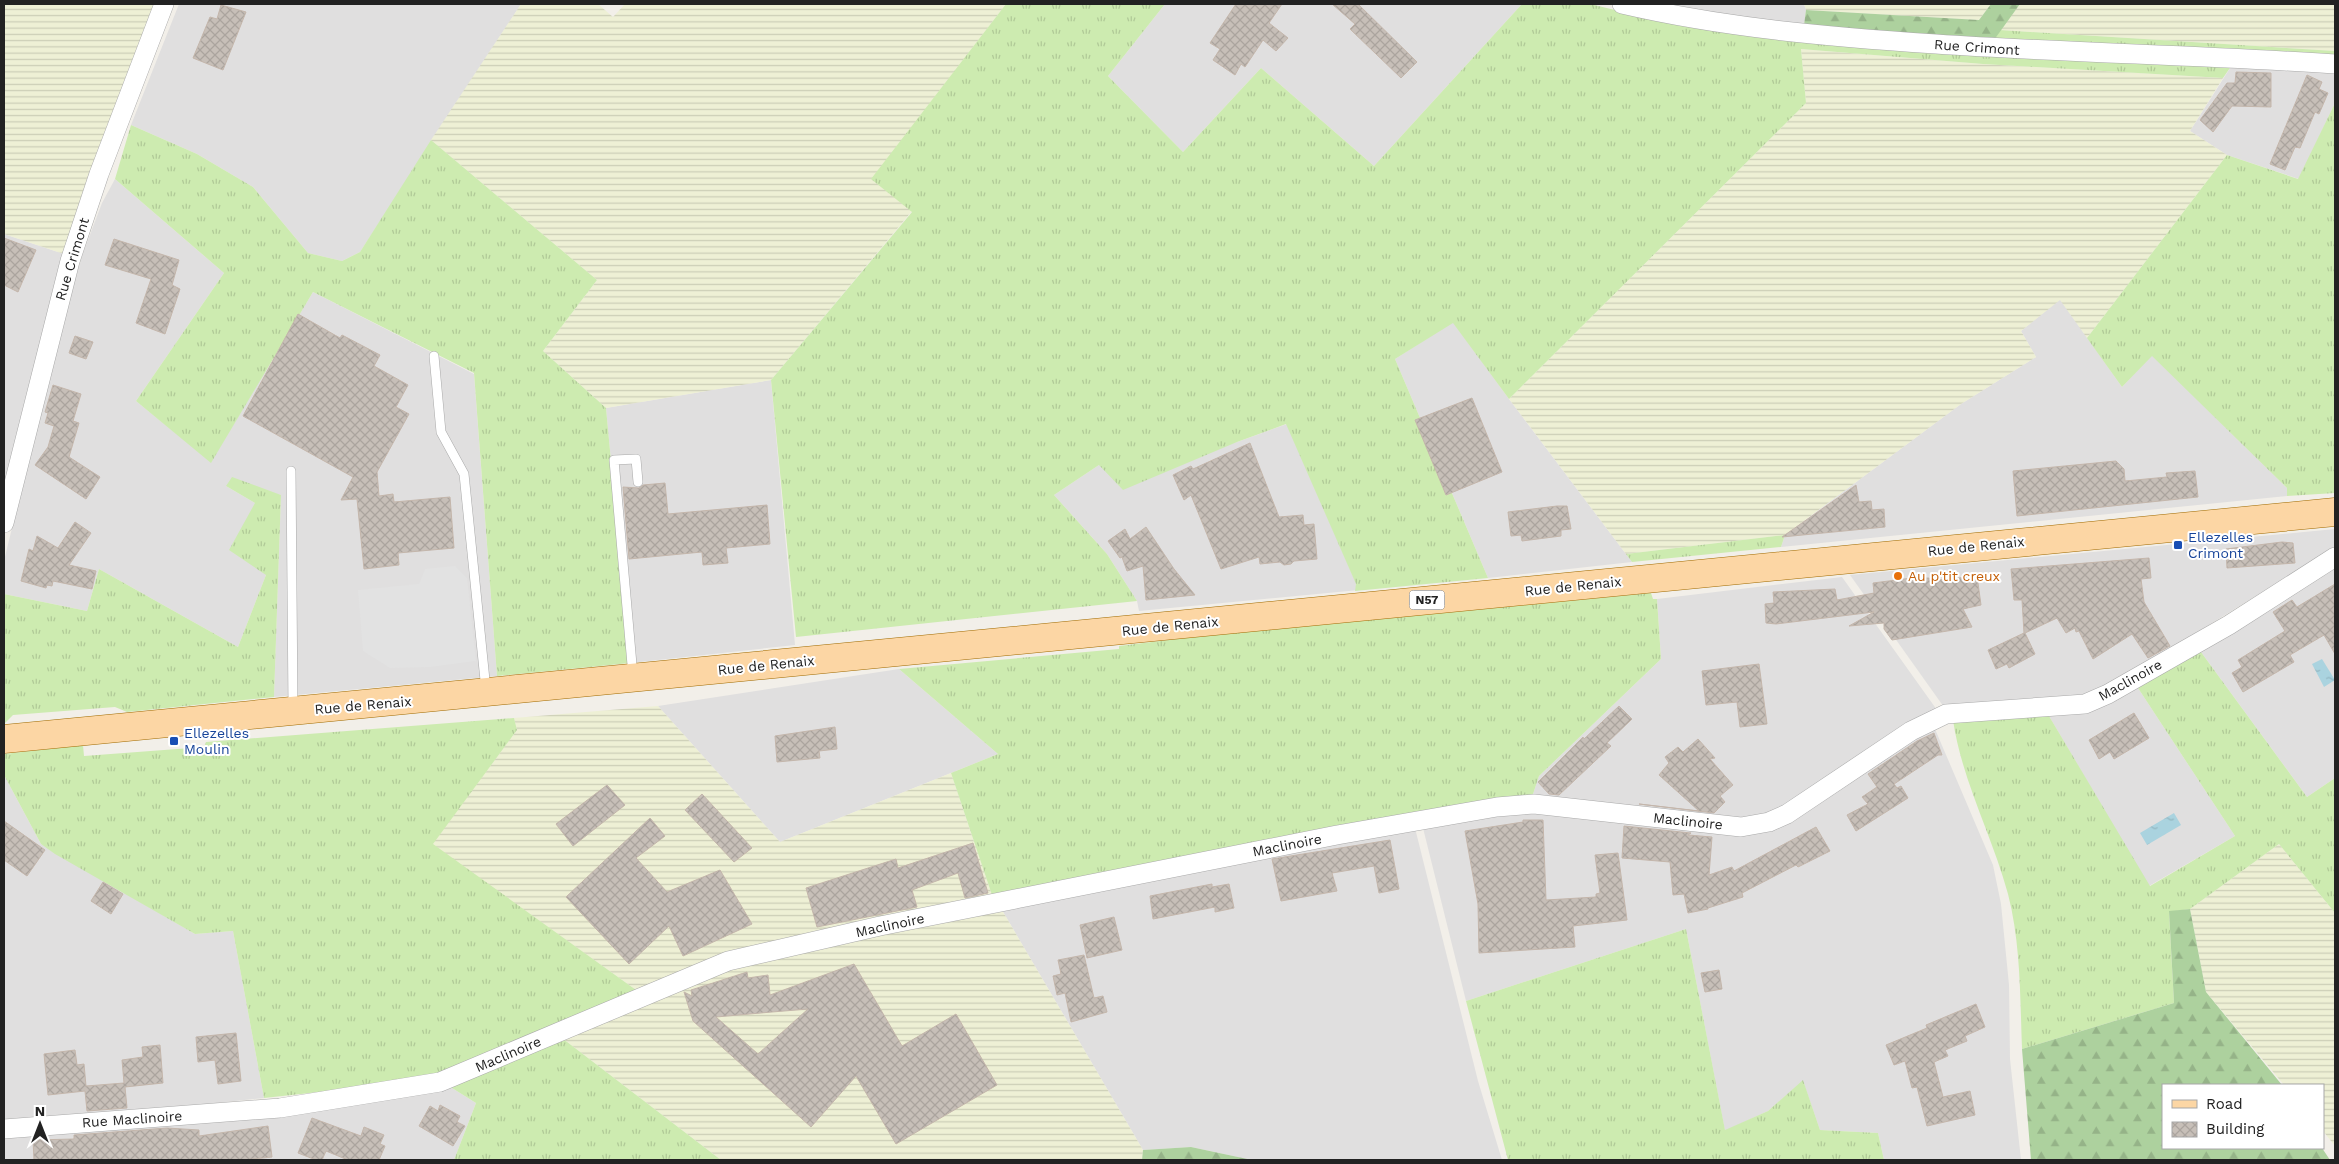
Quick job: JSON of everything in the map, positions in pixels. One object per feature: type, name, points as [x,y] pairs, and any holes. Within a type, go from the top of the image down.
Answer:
[{"type":"main road","name":"Rue de Renaix","points":[[4,739],[2335,512]]},
{"type":"street","name":"Rue Crimont","points":[[4,523],[70,261],[100,174],[164,4]]},
{"type":"street","name":"Rue Crimont","points":[[1622,4],[1710,21],[1867,40],[2011,49],[2335,64]]},
{"type":"street","name":"Maclinoire","points":[[201,1114],[280,1108],[440,1082],[728,961],[890,924],[1337,835],[1515,805],[1534,804],[1741,827],[1768,822],[1805,804],[1910,731],[1946,714],[2085,704],[2108,694],[2229,626],[2335,557]]},
{"type":"street","name":"Rue Maclinoire","points":[[4,1129],[201,1114]]},
{"type":"lane","points":[[434,356],[441,432],[464,474],[486,693]]},
{"type":"lane","points":[[634,678],[614,460],[636,458],[638,482]]},
{"type":"lane","points":[[291,471],[293,712]]},
{"type":"shaded area","points":[[179,4],[521,4],[360,252],[342,261],[308,253],[253,187],[197,154],[131,125]]},
{"type":"shaded area","points":[[1165,4],[1522,4],[1374,166],[1261,68],[1183,152],[1108,76]]},
{"type":"shaded area","points":[[1655,4],[1804,4],[1806,10],[1804,25],[1708,14]]},
{"type":"shaded area","points":[[2232,65],[2335,71],[2335,103],[2299,179],[2227,155],[2190,131]]},
{"type":"shaded area","points":[[115,179],[224,273],[136,401],[211,462],[313,292],[474,374],[497,676],[274,697],[281,495],[226,486],[255,503],[266,575],[238,647],[99,569],[87,611],[4,594],[4,561],[57,342],[83,253],[102,203]]},
{"type":"shaded area","points":[[4,234],[64,254],[4,491]]},
{"type":"shaded area","points":[[2060,299],[2122,387],[2152,355],[2287,488],[2287,496],[1781,547],[1785,535],[1961,404],[2036,357],[2021,331]]},
{"type":"shaded area","points":[[1453,322],[1632,562],[1488,578],[1395,359]]},
{"type":"shaded area","points":[[771,380],[795,645],[630,663],[606,408]]},
{"type":"shaded area","points":[[1287,424],[1359,590],[1139,611],[1137,601],[1107,554],[1054,495],[1099,465],[1237,442]]},
{"type":"shaded area","points":[[2335,529],[2335,547],[2115,683],[2085,699],[1946,710],[1850,575]]},
{"type":"shaded area","points":[[2335,564],[2335,778],[2307,797],[2198,648]]},
{"type":"shaded area","points":[[455,566],[467,578],[476,661],[431,667],[390,668],[363,651],[358,590],[419,584],[425,569]]},
{"type":"shaded area","points":[[1842,577],[1937,710],[1783,810],[1737,822],[1531,800],[1539,776],[1661,659],[1657,599]]},
{"type":"shaded area","points":[[899,669],[998,754],[780,842],[658,706]]},
{"type":"shaded area","points":[[2138,688],[2235,836],[2149,886],[2046,711],[2106,703]]},
{"type":"shaded area","points":[[1932,722],[1993,865],[2001,904],[2009,985],[2010,1059],[2021,1160],[1884,1160],[1878,1133],[1820,1130],[1803,1081],[1768,1111],[1725,1131],[1686,929],[1466,1001],[1422,824],[1510,810],[1737,832]]},
{"type":"shaded area","points":[[4,775],[41,844],[195,934],[233,931],[264,1098],[4,1126]]},
{"type":"shaded area","points":[[1414,824],[1478,1081],[1502,1160],[1252,1160],[1191,1147],[1143,1150],[999,905]]},
{"type":"shaded area","points":[[444,1083],[476,1103],[454,1160],[4,1160],[4,1134]]},
{"type":"green space","points":[[4,4],[156,4],[64,254],[4,234]]},
{"type":"green space","points":[[521,4],[598,4],[613,17],[625,4],[1006,4],[872,179],[912,211],[771,380],[606,408],[543,351],[597,280],[431,140]]},
{"type":"green space","points":[[1006,4],[1165,4],[1108,76],[1183,152],[1261,68],[1374,166],[1522,4],[1590,4],[1615,10],[2232,65],[2223,78],[1983,64],[1801,49],[1806,103],[1509,399],[1453,323],[1395,359],[1488,578],[1355,591],[1356,584],[1286,424],[1237,442],[1123,490],[1099,465],[1054,495],[1107,554],[1137,601],[796,637],[771,380],[912,212],[871,179]]},
{"type":"green space","points":[[1804,4],[1991,4],[1979,20],[1806,10]]},
{"type":"green space","points":[[1991,4],[2020,4],[1994,40],[1804,25],[1806,10],[1979,20]]},
{"type":"green space","points":[[2020,4],[2335,4],[2335,51],[2000,30]]},
{"type":"green space","points":[[2000,30],[2335,51],[2335,56],[1994,40]]},
{"type":"green space","points":[[1801,49],[1983,64],[2223,78],[2190,131],[2227,155],[2087,338],[2060,300],[2021,331],[2036,357],[1961,404],[1785,535],[1626,554],[1509,399],[1806,103]]},
{"type":"green space","points":[[2335,103],[2335,493],[2287,496],[2287,488],[2152,356],[2122,387],[2087,338],[2227,155],[2298,179]]},
{"type":"green space","points":[[131,125],[197,154],[253,187],[308,253],[342,261],[360,252],[431,140],[597,280],[543,351],[606,408],[630,663],[497,676],[474,373],[313,292],[211,463],[136,401],[224,273],[115,179]]},
{"type":"green space","points":[[232,477],[281,495],[274,697],[127,712],[115,707],[13,715],[4,724],[4,594],[87,611],[99,569],[238,647],[266,575],[229,550],[255,503],[226,486]]},
{"type":"green space","points":[[1785,535],[1781,547],[1632,562],[1626,554]]},
{"type":"green space","points":[[1651,593],[1653,599],[1657,599],[1661,659],[1539,776],[1531,800],[994,901],[951,773],[998,754],[899,669],[1119,649],[1119,646],[1185,638]]},
{"type":"green space","points":[[2198,648],[2307,797],[2335,778],[2335,913],[2279,844],[2190,909],[2169,912],[2174,1003],[2022,1049],[2019,971],[2012,913],[2001,872],[1963,765],[1953,720],[2046,711],[2150,886],[2235,836],[2138,688]]},
{"type":"green space","points":[[658,706],[780,842],[951,773],[994,901],[796,942],[643,995],[432,844],[517,730],[514,718]]},
{"type":"green space","points":[[514,718],[517,730],[433,844],[643,995],[445,1073],[411,1082],[264,1098],[233,931],[195,934],[55,854],[41,844],[4,775],[4,754],[83,745],[84,756],[204,747],[206,742]]},
{"type":"green space","points":[[2279,844],[2335,913],[2335,1146],[2324,1132],[2324,1084],[2283,1084],[2206,992],[2190,909]]},
{"type":"green space","points":[[999,905],[1143,1150],[1142,1160],[721,1160],[558,1035],[728,965]]},
{"type":"green space","points":[[2190,909],[2206,992],[2281,1084],[2162,1084],[2162,1149],[2323,1149],[2330,1160],[2031,1160],[2022,1049],[2174,1003],[2169,911]]},
{"type":"green space","points":[[1686,929],[1725,1130],[1768,1111],[1803,1080],[1820,1130],[1878,1133],[1884,1160],[1508,1160],[1466,1001]]},
{"type":"green space","points":[[558,1035],[721,1160],[454,1160],[476,1103],[444,1083]]},
{"type":"green space","points":[[1191,1147],[1252,1160],[1142,1160],[1143,1150]]},
{"type":"water","points":[[2322,659],[2335,680],[2324,687],[2312,664]]},
{"type":"water","points":[[2174,813],[2181,825],[2147,845],[2140,833]]},
{"type":"building","points":[[1236,4],[1282,4],[1269,23],[1288,38],[1276,51],[1263,40],[1245,67],[1241,64],[1235,75],[1213,60],[1220,49],[1210,43]]},
{"type":"building","points":[[1332,4],[1358,4],[1417,62],[1401,78],[1350,29],[1355,24]]},
{"type":"building","points":[[221,5],[246,12],[223,70],[193,58],[210,17],[217,19]]},
{"type":"building","points":[[2236,72],[2271,73],[2271,107],[2232,106],[2213,132],[2200,120],[2227,83],[2235,83]]},
{"type":"building","points":[[2307,75],[2322,82],[2319,89],[2328,93],[2319,114],[2315,112],[2300,148],[2295,147],[2285,170],[2270,164]]},
{"type":"building","points":[[4,238],[36,250],[18,292],[4,285]]},
{"type":"building","points":[[114,239],[179,260],[172,285],[180,289],[165,334],[136,323],[151,279],[105,265]]},
{"type":"building","points":[[298,314],[340,338],[342,335],[380,355],[374,366],[408,385],[396,407],[409,414],[377,472],[379,496],[393,494],[394,502],[450,497],[454,548],[398,553],[399,565],[364,569],[357,499],[341,500],[353,477],[243,416]]},
{"type":"building","points":[[75,336],[93,342],[86,359],[69,353]]},
{"type":"building","points":[[53,385],[81,394],[73,421],[79,423],[69,457],[100,477],[86,499],[35,465],[48,447],[54,426],[45,423],[48,413],[45,412]]},
{"type":"building","points":[[1472,398],[1502,472],[1446,495],[1415,420]]},
{"type":"building","points":[[1250,443],[1279,517],[1303,515],[1304,525],[1314,524],[1317,559],[1294,561],[1291,564],[1284,565],[1280,562],[1260,564],[1259,557],[1221,569],[1191,495],[1184,500],[1173,475],[1191,466],[1193,469]]},
{"type":"building","points":[[2116,461],[2124,469],[2125,481],[2167,477],[2166,473],[2195,471],[2198,497],[2017,516],[2013,471]]},
{"type":"building","points":[[665,483],[668,514],[767,505],[770,544],[726,548],[728,563],[703,565],[702,552],[629,559],[623,487],[639,488],[643,485]]},
{"type":"building","points":[[1856,485],[1859,502],[1871,501],[1872,510],[1884,509],[1885,527],[1782,537]]},
{"type":"building","points":[[1567,506],[1571,529],[1561,530],[1561,536],[1522,541],[1521,535],[1511,536],[1508,512]]},
{"type":"building","points":[[75,522],[91,533],[69,565],[96,571],[92,589],[53,581],[52,586],[47,585],[46,588],[21,581],[29,549],[33,551],[37,536],[58,548]]},
{"type":"building","points":[[1146,527],[1174,569],[1195,595],[1146,600],[1143,566],[1127,571],[1122,557],[1120,558],[1108,541],[1125,529],[1130,539]]},
{"type":"building","points":[[2282,542],[2293,543],[2295,563],[2227,568],[2226,549]]},
{"type":"building","points":[[2149,558],[2151,578],[2141,579],[2144,602],[2170,646],[2148,658],[2132,634],[2093,659],[2079,631],[2076,632],[2075,628],[2066,633],[2057,618],[2025,633],[2035,654],[2009,668],[2007,664],[1996,669],[1988,650],[2024,633],[2022,600],[2014,600],[2011,569]]},
{"type":"building","points":[[1977,576],[1981,605],[1963,609],[1972,627],[1892,640],[1884,629],[1884,623],[1849,626],[1874,612],[1776,624],[1766,623],[1765,604],[1774,603],[1773,592],[1835,589],[1837,600],[1874,593],[1873,583],[1912,578],[1929,578],[1929,581]]},
{"type":"building","points":[[2335,584],[2335,654],[2324,635],[2290,655],[2294,662],[2243,692],[2232,673],[2242,667],[2238,660],[2285,631],[2273,612],[2292,600],[2297,607]]},
{"type":"building","points":[[1759,664],[1767,724],[1740,727],[1737,702],[1706,705],[1702,671]]},
{"type":"building","points":[[1619,706],[1632,719],[1607,743],[1611,746],[1559,795],[1549,794],[1538,782],[1583,737],[1584,739]]},
{"type":"building","points":[[2134,713],[2149,738],[2114,759],[2110,752],[2099,759],[2089,740]]},
{"type":"building","points":[[835,727],[837,749],[819,751],[820,758],[777,762],[775,736]]},
{"type":"building","points":[[1934,733],[1942,755],[1938,755],[1894,784],[1897,788],[1901,786],[1908,798],[1856,831],[1847,815],[1868,804],[1862,797],[1877,787],[1868,774],[1917,741]]},
{"type":"building","points":[[1698,739],[1715,758],[1710,759],[1733,785],[1720,796],[1725,802],[1714,813],[1639,804],[1699,811],[1659,775],[1669,763],[1665,757],[1678,747],[1683,752]]},
{"type":"building","points":[[607,785],[625,805],[573,846],[556,824]]},
{"type":"building","points":[[702,794],[752,848],[734,862],[685,810]]},
{"type":"building","points":[[650,818],[665,836],[636,858],[667,892],[720,870],[752,924],[683,956],[669,926],[629,964],[566,897]]},
{"type":"building","points":[[1523,820],[1543,820],[1546,900],[1596,897],[1596,894],[1600,893],[1595,855],[1618,853],[1627,920],[1573,926],[1575,947],[1479,953],[1478,904],[1465,831],[1523,822]]},
{"type":"building","points":[[4,821],[45,850],[27,876],[4,860]]},
{"type":"building","points":[[1624,826],[1712,837],[1709,875],[1732,867],[1734,871],[1816,827],[1830,851],[1798,867],[1796,865],[1742,893],[1743,897],[1708,909],[1688,913],[1684,894],[1673,895],[1670,862],[1622,858]]},
{"type":"building","points":[[1390,840],[1399,889],[1379,893],[1374,866],[1332,873],[1337,891],[1281,901],[1272,859]]},
{"type":"building","points":[[973,843],[988,893],[965,898],[958,873],[912,890],[917,907],[817,927],[806,888],[896,859],[898,868]]},
{"type":"building","points":[[103,882],[123,894],[111,914],[91,901]]},
{"type":"building","points":[[1212,884],[1212,887],[1229,884],[1234,908],[1215,912],[1215,907],[1153,919],[1150,896]]},
{"type":"building","points":[[1114,917],[1122,950],[1087,958],[1080,925]]},
{"type":"building","points":[[1084,955],[1094,998],[1103,996],[1107,1012],[1071,1022],[1065,993],[1057,995],[1053,976],[1061,974],[1058,960]]},
{"type":"building","points":[[854,964],[902,1046],[956,1014],[997,1085],[896,1144],[856,1076],[811,1127],[693,1021],[684,992],[692,996],[691,990],[747,972],[748,978],[768,975],[770,995]],"holes":[[[808,1009],[758,1054],[716,1017]]]},
{"type":"building","points":[[1719,970],[1722,989],[1705,992],[1701,973]]},
{"type":"building","points":[[1976,1004],[1985,1027],[1965,1036],[1967,1041],[1945,1050],[1948,1056],[1934,1062],[1943,1097],[1970,1091],[1975,1115],[1927,1126],[1917,1087],[1912,1088],[1905,1061],[1894,1065],[1886,1045],[1927,1028],[1926,1025]]},
{"type":"building","points":[[236,1033],[241,1081],[218,1084],[215,1060],[198,1062],[196,1037]]},
{"type":"building","points":[[160,1045],[163,1083],[125,1087],[127,1108],[87,1111],[85,1091],[48,1095],[44,1054],[75,1050],[77,1065],[84,1064],[86,1086],[124,1083],[122,1060],[143,1057],[142,1047]]},
{"type":"building","points":[[440,1105],[460,1116],[457,1122],[465,1126],[453,1146],[419,1126],[430,1106],[438,1111]]},
{"type":"building","points":[[312,1118],[361,1136],[364,1127],[384,1135],[380,1144],[385,1146],[379,1160],[348,1160],[326,1151],[322,1160],[316,1160],[298,1153]]},
{"type":"building","points":[[268,1126],[272,1157],[244,1160],[34,1160],[33,1140],[74,1139],[74,1135],[167,1128],[199,1130],[199,1136]]},
{"type":"place","name":"Ellezelles Crimont","points":[[2178,545]]},
{"type":"place","name":"Au p'tit creux","points":[[1898,576]]},
{"type":"place","name":"Ellezelles Moulin","points":[[174,741]]}]
